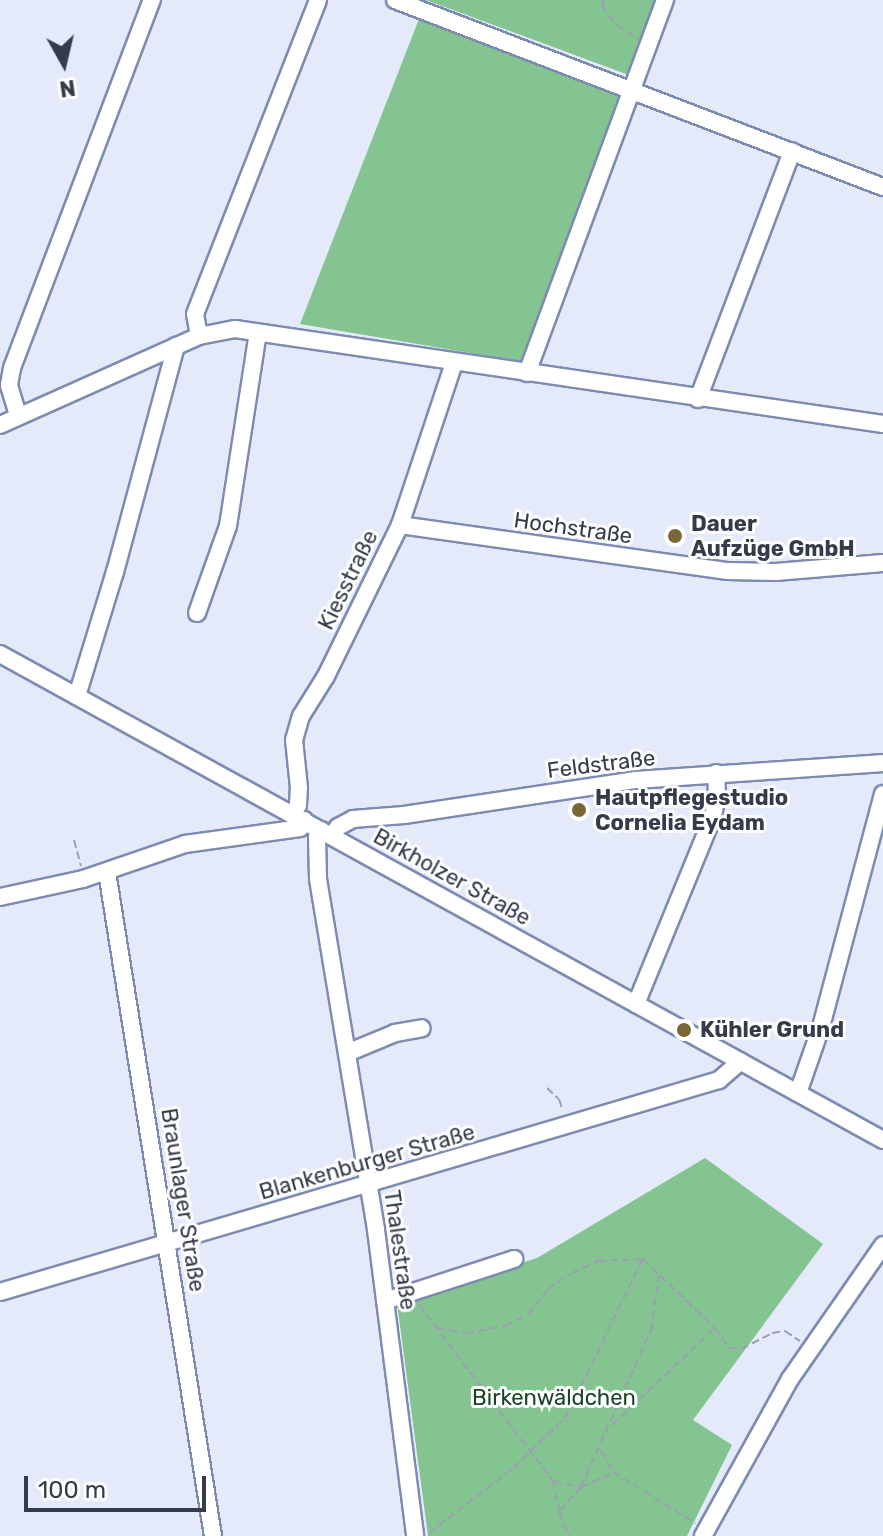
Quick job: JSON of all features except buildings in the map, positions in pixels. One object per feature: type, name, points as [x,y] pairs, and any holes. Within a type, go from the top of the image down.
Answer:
[{"type":"street","points":[[18,415],[9,385],[12,368],[152,0]]},
{"type":"street","points":[[199,336],[195,314],[318,0]]},
{"type":"street","points":[[395,0],[552,63],[631,89],[883,187]]},
{"type":"street","points":[[527,373],[665,0]]},
{"type":"street","points":[[698,399],[792,151]]},
{"type":"street","points":[[0,425],[199,336],[235,329],[883,424]]},
{"type":"street","points":[[197,613],[228,526],[258,333]]},
{"type":"street","points":[[77,696],[115,572],[176,346]]},
{"type":"street","name":"Kiesstraße","points":[[299,817],[294,740],[301,716],[326,676],[400,525],[454,363]]},
{"type":"street","name":"Hochstraße","points":[[400,525],[728,571],[776,572],[883,563]]},
{"type":"street","name":"Birkholzer Straße","points":[[0,654],[883,1140]]},
{"type":"street","name":"Feldstraße","points":[[326,832],[353,819],[716,773],[883,763]]},
{"type":"street","points":[[636,1004],[713,816],[716,773]]},
{"type":"street","points":[[798,1093],[821,1027],[883,794]]},
{"type":"street","points":[[0,897],[83,879],[185,844],[300,828],[299,817]]},
{"type":"street","name":"Thalestraße","points":[[326,832],[317,837],[318,879],[369,1186],[415,1536]]},
{"type":"street","name":"Braunlager Straße","points":[[107,872],[213,1536]]},
{"type":"street","points":[[347,1053],[395,1033],[422,1028]]},
{"type":"street","name":"Blankenburger Straße","points":[[0,1292],[369,1186],[719,1080],[740,1062]]},
{"type":"street","points":[[705,1533],[810,1347],[883,1245]]},
{"type":"street","points":[[385,1301],[514,1259]]},
{"type":"path","points":[[605,0],[602,5],[616,25],[647,44]]},
{"type":"path","points":[[74,840],[83,879]]},
{"type":"path","points":[[547,1088],[559,1099],[566,1126]]},
{"type":"path","points":[[437,1328],[466,1333],[505,1326],[528,1315],[548,1289],[572,1273],[598,1261],[643,1259],[715,1328],[729,1348],[741,1349],[772,1333],[785,1331],[810,1347]]},
{"type":"path","points":[[425,1536],[513,1468],[565,1418],[643,1259]]},
{"type":"path","points":[[559,1512],[581,1487],[611,1426],[651,1330],[659,1272]]},
{"type":"path","points":[[411,1293],[553,1481],[559,1512],[569,1536]]},
{"type":"path","points":[[611,1426],[715,1328]]},
{"type":"path","points":[[600,1448],[613,1472],[705,1533]]},
{"type":"path","points":[[553,1481],[581,1487],[613,1472]]},
{"type":"green space","points":[[426,0],[664,0],[634,77]]},
{"type":"green space","points":[[419,19],[626,97],[524,362],[300,324]]},
{"type":"green space","name":"Birkenwäldchen","points":[[705,1158],[823,1244],[693,1420],[732,1445],[687,1536],[428,1536],[397,1303],[537,1258]]},
{"type":"place","name":"Dauer Aufzüge GmbH","points":[[675,536]]},
{"type":"place","name":"Hautpflegestudio Cornelia Eydam","points":[[579,810]]},
{"type":"place","name":"Kühler Grund","points":[[684,1030]]}]
